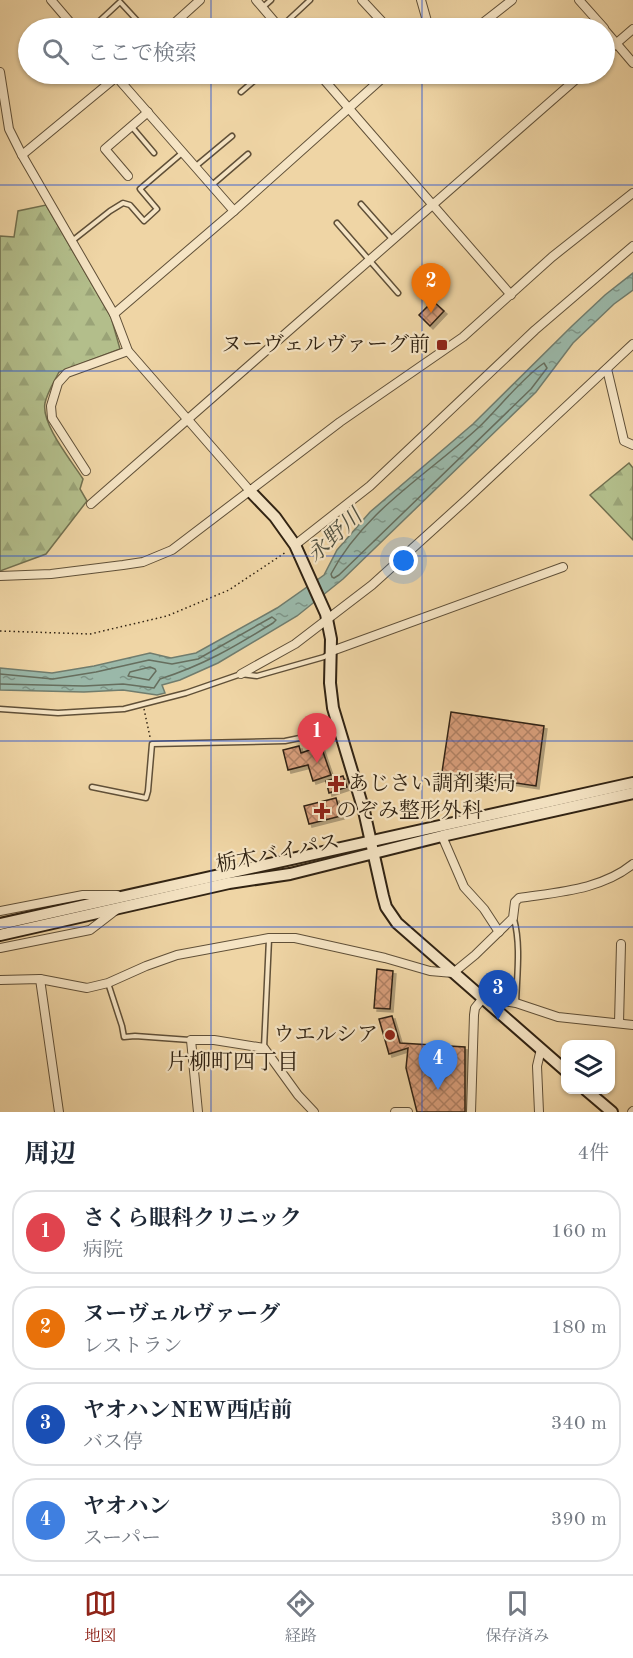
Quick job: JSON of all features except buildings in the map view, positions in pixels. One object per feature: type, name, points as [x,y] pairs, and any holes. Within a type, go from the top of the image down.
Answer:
[{"type":"main road","points":[[250,491],[275,517],[297,548],[326,617],[332,651],[331,695],[371,841],[383,896],[390,915],[561,1067]]},
{"type":"main road","name":"栃木バイパス","points":[[0,924],[633,783]]},
{"type":"main road","name":"栃木バイパス","points":[[0,935],[229,883],[290,874],[442,836],[633,793]]},
{"type":"main road","points":[[592,1094],[612,1112]]},
{"type":"street","points":[[51,0],[66,18]]},
{"type":"street","points":[[180,18],[200,0]]},
{"type":"street","points":[[256,0],[271,18]]},
{"type":"street","points":[[362,0],[379,18]]},
{"type":"street","points":[[421,0],[426,18]]},
{"type":"street","points":[[489,18],[512,0]]},
{"type":"street","points":[[579,0],[595,18]]},
{"type":"street","points":[[617,44],[633,29]]},
{"type":"street","points":[[615,42],[633,63]]},
{"type":"street","points":[[0,72],[4,122],[114,314],[128,351],[250,491]]},
{"type":"street","points":[[22,155],[105,84]]},
{"type":"street","points":[[125,84],[234,211]]},
{"type":"street","points":[[328,84],[512,295]]},
{"type":"street","points":[[114,314],[234,211],[375,84]]},
{"type":"street","points":[[91,504],[571,84]]},
{"type":"street","points":[[128,176],[105,149],[148,112]]},
{"type":"street","points":[[0,576],[51,574],[143,562],[172,550],[340,422],[463,337],[568,244],[633,193]]},
{"type":"street","points":[[297,548],[370,486],[534,330],[633,246]]},
{"type":"street","points":[[241,674],[295,644],[409,553],[633,344]]},
{"type":"street","points":[[86,471],[52,418],[51,406],[58,383],[67,373],[128,351]]},
{"type":"street","points":[[607,369],[624,441],[633,445]]},
{"type":"street","points":[[332,651],[563,567]]},
{"type":"street","points":[[442,836],[464,887],[484,909],[499,932]]},
{"type":"street","points":[[0,980],[40,979],[87,988],[108,983],[177,955],[268,938],[295,938],[386,958],[430,971],[453,973],[513,918],[515,902],[519,898],[580,888],[607,880],[633,864]]},
{"type":"street","points":[[0,911],[83,895],[132,895]]},
{"type":"street","points":[[0,948],[90,930],[118,909]]},
{"type":"street","points":[[619,1023],[621,944]]},
{"type":"street","points":[[40,979],[59,1112]]},
{"type":"street","points":[[471,1112],[474,1015],[475,1008],[483,998],[516,1003],[558,1017],[633,1025]]},
{"type":"street","points":[[198,1112],[191,1040],[214,1040],[264,1048],[298,1095],[314,1112]]},
{"type":"street","points":[[539,1112],[537,1066],[541,1049]]},
{"type":"street","points":[[395,1112],[408,1112]]},
{"type":"lane","points":[[262,7],[271,0]]},
{"type":"lane","points":[[291,18],[310,0]]},
{"type":"lane","points":[[103,18],[120,2],[135,18]]},
{"type":"lane","points":[[241,92],[250,84]]},
{"type":"lane","points":[[132,126],[154,153]]},
{"type":"lane","points":[[195,166],[232,136]]},
{"type":"lane","points":[[72,241],[123,203],[130,205],[144,221],[157,209],[140,189],[183,153]]},
{"type":"lane","points":[[212,185],[248,154]]},
{"type":"lane","points":[[361,204],[392,239]]},
{"type":"lane","points":[[337,223],[398,293]]},
{"type":"lane","points":[[0,709],[80,712],[144,706],[212,686],[241,674],[257,676],[324,657],[332,651]]},
{"type":"lane","points":[[92,787],[146,798],[152,744],[285,741],[339,730]]},
{"type":"lane","points":[[513,918],[518,956],[516,1003]]},
{"type":"lane","points":[[264,1048],[268,938]]},
{"type":"lane","points":[[108,983],[124,1038],[135,1036],[191,1040]]},
{"type":"path","points":[[0,631],[90,634],[167,616],[229,590],[297,548]]},
{"type":"path","points":[[144,706],[152,744]]},
{"type":"green space","points":[[46,205],[111,317],[120,349],[59,372],[45,403],[45,412],[52,431],[83,479],[80,489],[87,501],[46,554],[0,571],[0,236],[14,237],[18,211]]},
{"type":"green space","points":[[629,463],[633,468],[633,540],[590,495]]},
{"type":"water","points":[[633,273],[633,290],[614,304],[573,343],[536,392],[343,579],[297,616],[218,663],[180,680],[162,685],[165,693],[157,695],[123,690],[84,692],[0,690],[0,668],[52,673],[150,653],[171,658],[196,653],[277,608],[324,575],[337,550],[370,512],[473,424],[572,326]]},
{"type":"place","name":"ヌーヴェルヴァーグ","points":[[431,313]]},
{"type":"place","name":"ヌーヴェルヴァーグ前","points":[[442,345]]},
{"type":"place","name":"さくら眼科クリニック","points":[[317,763]]},
{"type":"place","name":"あじさい調剤薬局","points":[[336,784]]},
{"type":"place","name":"のぞみ整形外科","points":[[322,811]]},
{"type":"place","name":"ヤオハンNEW西店前","points":[[498,1020]]},
{"type":"place","name":"ウエルシア","points":[[390,1035]]},
{"type":"place","name":"ヤオハン","points":[[438,1090]]},
{"type":"district","name":"片柳町四丁目","points":[[233,1063]]},
{"type":"water label","name":"永野川","points":[[335,536]]}]
